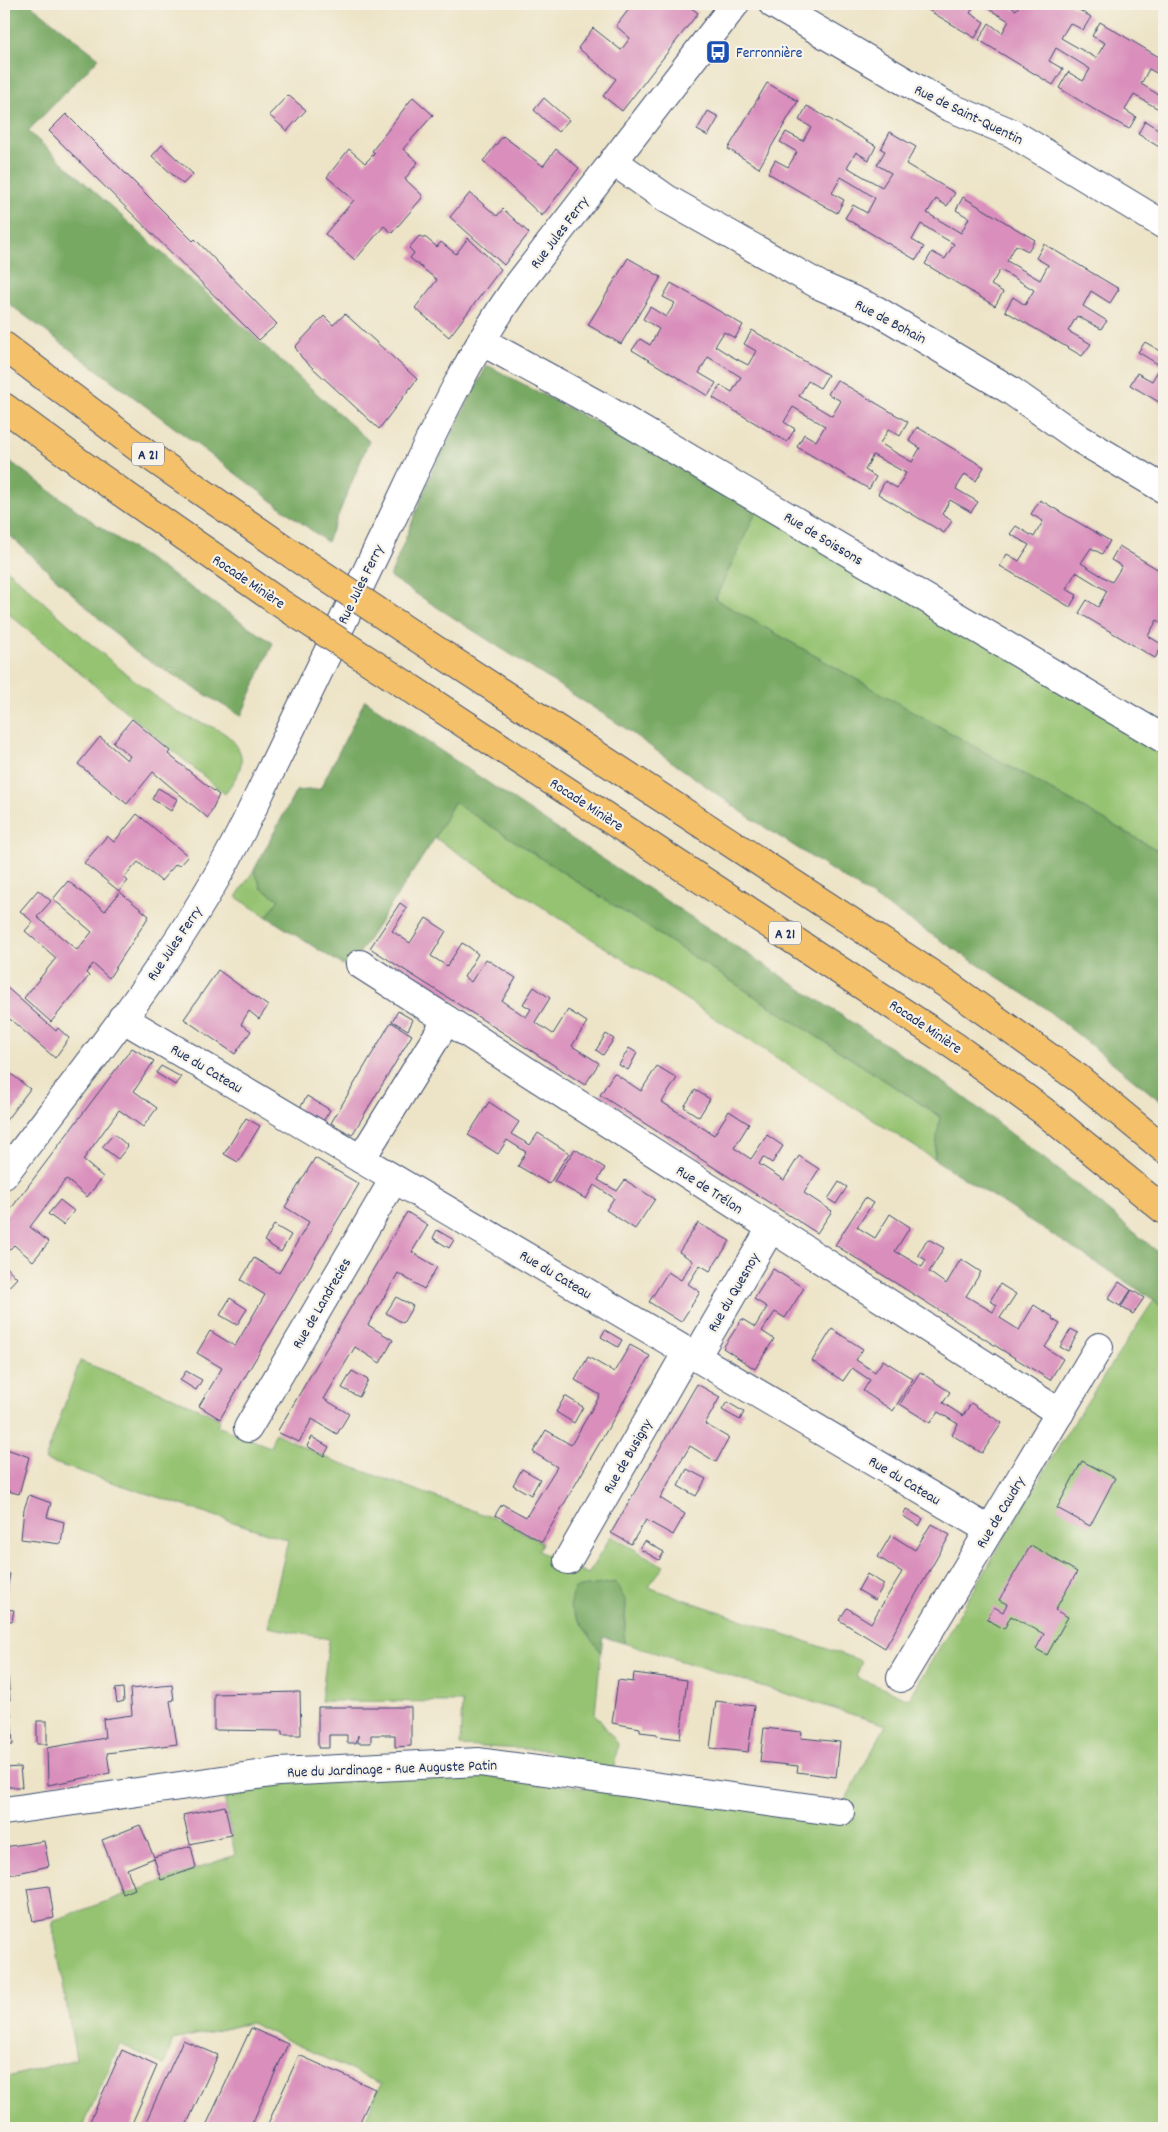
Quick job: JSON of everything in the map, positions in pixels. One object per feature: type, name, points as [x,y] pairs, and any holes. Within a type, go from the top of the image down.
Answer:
[{"type":"highway","name":"A 21","points":[[4,346],[144,452],[296,557],[948,985],[1078,1078],[1164,1149]]},
{"type":"highway","name":"Rocade Minière","points":[[4,407],[95,474],[277,601],[956,1047],[1042,1110],[1164,1210]]},
{"type":"street","name":"Rue Jules Ferry","points":[[4,1175],[122,1018],[198,909],[234,847],[418,464],[481,341],[517,286],[735,4]]},
{"type":"street","name":"Rue de Saint-Quentin","points":[[773,4],[947,106],[1012,133],[1164,225]]},
{"type":"street","name":"Rue de Bohain","points":[[613,160],[667,199],[821,286],[876,310],[985,375],[1026,400],[1080,438],[1164,489]]},
{"type":"street","name":"Rue de Soissons","points":[[481,341],[604,408],[1164,739]]},
{"type":"street","name":"Rue de Trélon","points":[[360,964],[1060,1413]]},
{"type":"street","name":"Rue du Cateau","points":[[122,1018],[989,1530]]},
{"type":"street","points":[[361,1159],[447,1020]]},
{"type":"street","name":"Rue de Landrecies","points":[[248,1428],[394,1179]]},
{"type":"street","name":"Rue du Quesnoy","points":[[692,1354],[771,1228]]},
{"type":"street","name":"Rue de Caudry","points":[[901,1678],[1099,1346]]},
{"type":"street","name":"Rue de Busigny","points":[[568,1560],[692,1354]]},
{"type":"street","name":"Rue du Jardinage - Rue Auguste Patin","points":[[4,1811],[279,1772],[479,1762],[840,1812]]},
{"type":"green space","points":[[4,4],[30,4],[99,58],[28,131],[369,441],[327,542],[4,300]]},
{"type":"green space","points":[[487,365],[758,508],[715,599],[1164,854],[1164,1104],[1041,1005],[749,817],[622,726],[390,577],[432,472]]},
{"type":"green space","points":[[4,457],[96,524],[273,643],[241,716],[135,652],[4,530]]},
{"type":"green space","points":[[758,508],[1164,746],[1164,854],[715,599]]},
{"type":"green space","points":[[4,567],[88,642],[153,695],[184,716],[219,730],[234,742],[241,756],[240,768],[225,794],[4,610]]},
{"type":"green space","points":[[365,700],[566,835],[949,1086],[1064,1174],[1164,1257],[1164,1310],[1154,1300],[934,1159],[940,1116],[454,802],[435,838],[349,969],[267,917],[279,899],[262,889],[254,870],[296,791],[320,789]]},
{"type":"green space","points":[[454,802],[941,1117],[934,1159],[435,838]]},
{"type":"green space","points":[[254,870],[262,889],[279,899],[267,917],[236,897]]},
{"type":"green space","points":[[1154,1300],[1164,1310],[1164,2128],[361,2128],[381,2084],[250,2023],[173,2040],[164,2065],[120,2044],[82,2128],[4,2128],[4,2078],[76,2059],[52,1921],[235,1855],[224,1797],[258,1783],[461,1773],[835,1819],[886,1725],[624,1643],[626,1602],[570,1608],[601,1652],[595,1714],[618,1744],[614,1768],[562,1763],[548,1750],[460,1746],[462,1702],[321,1701],[329,1639],[268,1627],[288,1540],[45,1460],[80,1361],[171,1396],[220,1419],[217,1426],[270,1447],[275,1433],[324,1457],[505,1522],[542,1543],[538,1551],[588,1574],[611,1536],[664,1566],[648,1587],[862,1661],[856,1677],[909,1699],[1068,1431]]},
{"type":"green space","points":[[616,1582],[626,1602],[624,1643],[603,1637],[601,1652],[570,1608],[574,1588]]},
{"type":"building","points":[[633,4],[686,4],[698,13],[622,111],[603,96],[616,79],[578,48],[593,28],[621,50],[630,38],[616,26]]},
{"type":"building","points":[[918,4],[975,4],[970,13],[984,22],[975,38]]},
{"type":"building","points":[[980,4],[1005,4],[1016,10],[1020,4],[1069,4],[1091,17],[1083,30],[1070,23],[1061,38],[1096,58],[1105,43],[1092,36],[1100,22],[1164,60],[1164,69],[1160,75],[1149,69],[1141,84],[1164,98],[1164,112],[1134,95],[1125,110],[1136,117],[1129,129],[1095,110],[1059,88],[1068,72],[1083,81],[1090,69],[1056,48],[1049,61],[1063,69],[1053,85],[979,40],[989,23],[1002,33],[1009,21]]},
{"type":"building","points":[[767,83],[798,101],[759,168],[728,149]]},
{"type":"building","points":[[288,95],[306,110],[287,131],[269,115]]},
{"type":"building","points":[[413,97],[433,115],[403,149],[418,162],[405,179],[422,195],[422,198],[392,233],[384,226],[355,260],[325,234],[354,200],[327,177],[349,149],[365,163],[375,153],[372,151]]},
{"type":"building","points":[[544,98],[569,120],[558,132],[534,110]]},
{"type":"building","points":[[807,106],[876,146],[869,160],[856,152],[847,167],[864,177],[882,187],[891,173],[877,165],[885,151],[881,149],[890,132],[916,147],[906,164],[955,193],[947,206],[936,199],[927,213],[961,233],[969,218],[956,210],[963,197],[1035,240],[1028,251],[1016,245],[1007,261],[1040,280],[1048,265],[1036,258],[1044,244],[1119,289],[1110,303],[1091,291],[1083,306],[1107,321],[1101,329],[1077,316],[1068,331],[1091,344],[1082,356],[1005,311],[1013,297],[1025,305],[1034,290],[1016,279],[1000,270],[991,285],[1003,292],[995,306],[925,264],[932,252],[945,259],[954,244],[921,224],[912,240],[924,247],[916,260],[845,218],[853,205],[867,213],[875,198],[841,177],[832,193],[844,200],[837,213],[768,173],[775,160],[788,167],[797,152],[780,142],[786,132],[803,141],[811,127],[799,120]]},
{"type":"building","points":[[708,111],[719,117],[708,136],[697,130]]},
{"type":"building","points":[[66,114],[193,241],[195,239],[277,324],[259,340],[49,131]]},
{"type":"building","points":[[1164,118],[1164,150],[1138,134],[1145,121],[1158,129]]},
{"type":"building","points":[[503,136],[543,166],[556,149],[579,168],[542,216],[483,161]]},
{"type":"building","points":[[162,145],[193,174],[183,184],[152,156]]},
{"type":"building","points":[[470,193],[497,216],[503,209],[529,233],[504,265],[450,217]]},
{"type":"building","points":[[419,236],[426,238],[437,247],[441,242],[456,254],[468,238],[501,269],[449,337],[415,308],[437,280],[410,258],[414,253],[409,248]]},
{"type":"building","points":[[628,258],[661,277],[621,344],[588,325]]},
{"type":"building","points":[[671,283],[743,325],[735,338],[724,332],[715,346],[731,356],[748,365],[756,351],[744,344],[752,330],[828,375],[820,388],[808,381],[799,396],[832,416],[841,401],[828,394],[837,380],[908,422],[900,436],[889,429],[880,443],[896,453],[912,462],[920,448],[909,441],[917,427],[984,467],[976,481],[965,474],[956,489],[978,502],[971,512],[950,500],[942,514],[952,521],[944,533],[878,494],[885,481],[897,488],[906,473],[873,455],[865,470],[876,477],[869,489],[797,447],[804,434],[816,441],[825,426],[793,407],[784,422],[795,429],[787,442],[713,398],[720,385],[732,392],[741,377],[708,357],[699,373],[716,383],[708,396],[632,350],[640,339],[650,345],[659,329],[643,319],[650,307],[666,317],[675,303],[663,297]]},
{"type":"building","points":[[345,314],[417,379],[379,429],[302,358],[295,347],[324,316],[333,325]]},
{"type":"building","points":[[1145,342],[1164,353],[1164,405],[1130,385],[1137,373],[1152,381],[1161,366],[1138,352]]},
{"type":"building","points":[[1040,500],[1110,541],[1102,554],[1091,548],[1081,563],[1112,582],[1122,566],[1111,560],[1119,546],[1164,573],[1164,625],[1157,620],[1148,636],[1163,645],[1155,658],[1079,613],[1087,600],[1098,607],[1107,591],[1076,572],[1066,589],[1077,595],[1070,607],[1000,566],[1007,554],[1019,561],[1029,545],[1010,534],[1016,526],[1034,537],[1043,521],[1031,514]]},
{"type":"building","points":[[132,719],[170,751],[168,754],[219,795],[208,818],[153,772],[127,804],[78,764],[100,737],[127,760],[130,756],[113,742]]},
{"type":"building","points":[[158,788],[177,799],[171,811],[152,799]]},
{"type":"building","points":[[137,814],[188,856],[179,866],[176,864],[161,881],[138,862],[124,878],[128,881],[119,891],[84,863],[107,836],[114,842]]},
{"type":"building","points":[[68,881],[105,911],[120,892],[149,916],[109,978],[93,964],[86,973],[89,976],[51,1022],[24,998],[56,958],[25,931],[33,922],[20,911],[38,890],[51,901],[37,917],[77,950],[92,932],[53,899]]},
{"type":"building","points":[[400,903],[407,908],[392,931],[410,943],[426,918],[446,931],[431,956],[447,966],[462,943],[469,947],[478,954],[464,977],[471,982],[486,959],[516,978],[502,1001],[526,1017],[531,1009],[523,1004],[534,987],[550,998],[535,1022],[553,1034],[568,1010],[587,1022],[572,1046],[599,1063],[585,1085],[370,948]]},
{"type":"building","points":[[218,970],[268,1006],[259,1019],[249,1011],[241,1024],[251,1031],[235,1054],[184,1019]]},
{"type":"building","points":[[4,985],[56,1031],[58,1028],[69,1038],[55,1058],[4,1014]]},
{"type":"building","points":[[398,1011],[413,1020],[408,1030],[392,1021]]},
{"type":"building","points":[[391,1022],[412,1035],[352,1135],[331,1123]]},
{"type":"building","points":[[606,1034],[614,1039],[603,1055],[596,1050]]},
{"type":"building","points":[[132,1048],[154,1061],[134,1091],[157,1108],[143,1127],[119,1110],[83,1160],[103,1177],[87,1197],[66,1179],[30,1227],[49,1242],[33,1261],[14,1245],[4,1255],[4,1218]]},
{"type":"building","points":[[629,1048],[637,1053],[628,1070],[619,1065]]},
{"type":"building","points":[[161,1066],[181,1077],[175,1085],[156,1073]]},
{"type":"building","points":[[657,1066],[677,1078],[662,1102],[714,1135],[729,1111],[749,1124],[734,1148],[751,1159],[767,1135],[783,1146],[772,1163],[763,1157],[759,1164],[784,1180],[799,1156],[819,1169],[804,1193],[832,1211],[817,1233],[600,1095],[614,1073],[641,1091]]},
{"type":"building","points":[[4,1068],[30,1089],[4,1123]]},
{"type":"building","points":[[695,1090],[710,1099],[699,1117],[684,1107]]},
{"type":"building","points":[[307,1096],[330,1110],[321,1125],[298,1111]]},
{"type":"building","points":[[489,1102],[519,1122],[511,1134],[530,1145],[538,1133],[569,1153],[549,1184],[518,1166],[526,1152],[507,1140],[498,1154],[468,1135]]},
{"type":"building","points":[[246,1118],[260,1126],[238,1162],[224,1154]]},
{"type":"building","points":[[114,1134],[128,1146],[118,1159],[102,1147]]},
{"type":"building","points":[[575,1149],[605,1168],[598,1180],[617,1191],[625,1180],[655,1199],[635,1229],[606,1210],[614,1198],[594,1185],[586,1199],[554,1181]]},
{"type":"building","points":[[315,1158],[359,1184],[220,1419],[199,1406],[222,1368],[197,1353],[210,1331],[235,1346],[265,1295],[241,1280],[254,1258],[279,1273],[309,1222],[285,1207]]},
{"type":"building","points":[[839,1182],[847,1187],[836,1204],[828,1199]]},
{"type":"building","points":[[865,1198],[873,1203],[857,1227],[875,1238],[890,1214],[910,1227],[895,1251],[922,1267],[926,1260],[918,1255],[926,1241],[930,1240],[944,1248],[929,1272],[946,1284],[961,1259],[981,1272],[966,1296],[993,1312],[997,1305],[990,1301],[1000,1284],[1016,1294],[1000,1318],[1019,1330],[1034,1305],[1053,1317],[1052,1319],[1060,1324],[1045,1347],[1063,1359],[1050,1380],[835,1245]]},
{"type":"building","points":[[60,1200],[74,1211],[63,1225],[48,1214]]},
{"type":"building","points":[[407,1212],[428,1225],[412,1252],[437,1267],[424,1289],[398,1273],[368,1325],[393,1340],[380,1363],[355,1347],[324,1399],[349,1414],[337,1434],[312,1419],[299,1442],[277,1432]]},
{"type":"building","points":[[698,1223],[730,1241],[710,1271],[700,1265],[688,1284],[700,1292],[681,1322],[649,1302],[668,1272],[681,1280],[693,1261],[679,1252]]},
{"type":"building","points":[[274,1225],[291,1235],[281,1252],[264,1241]]},
{"type":"building","points":[[437,1230],[454,1240],[449,1248],[433,1238]]},
{"type":"building","points":[[4,1264],[17,1278],[4,1292]]},
{"type":"building","points":[[773,1269],[804,1288],[785,1318],[775,1312],[762,1331],[774,1339],[755,1369],[723,1348],[742,1319],[755,1327],[767,1307],[754,1299]]},
{"type":"building","points":[[1119,1282],[1131,1290],[1120,1306],[1108,1299]]},
{"type":"building","points":[[1132,1290],[1144,1298],[1133,1314],[1121,1307]]},
{"type":"building","points":[[396,1297],[413,1306],[403,1323],[386,1313]]},
{"type":"building","points":[[230,1298],[247,1309],[237,1325],[220,1315]]},
{"type":"building","points":[[832,1329],[863,1349],[856,1360],[875,1372],[883,1360],[913,1379],[893,1411],[863,1391],[870,1380],[852,1368],[843,1381],[812,1361]]},
{"type":"building","points":[[1071,1329],[1078,1333],[1068,1351],[1060,1347]]},
{"type":"building","points":[[605,1330],[622,1340],[618,1347],[601,1337]]},
{"type":"building","points":[[630,1345],[650,1356],[542,1542],[495,1515],[502,1504],[526,1517],[557,1467],[533,1452],[546,1430],[571,1445],[600,1395],[575,1380],[588,1357],[614,1372]]},
{"type":"building","points":[[186,1371],[202,1380],[196,1390],[180,1380]]},
{"type":"building","points":[[352,1371],[368,1380],[359,1397],[342,1388]]},
{"type":"building","points":[[920,1372],[950,1392],[943,1403],[963,1416],[971,1403],[1002,1423],[982,1453],[952,1435],[958,1424],[938,1412],[930,1423],[900,1404]]},
{"type":"building","points":[[697,1384],[720,1397],[705,1424],[729,1438],[716,1462],[690,1446],[674,1473],[660,1498],[685,1514],[673,1535],[646,1520],[631,1544],[611,1533]]},
{"type":"building","points":[[565,1396],[583,1407],[574,1423],[556,1412]]},
{"type":"building","points":[[727,1402],[744,1412],[740,1420],[722,1410]]},
{"type":"building","points":[[312,1437],[329,1447],[324,1456],[307,1446]]},
{"type":"building","points":[[4,1448],[29,1457],[19,1494],[4,1490]]},
{"type":"building","points":[[1082,1461],[1115,1478],[1090,1526],[1057,1508]]},
{"type":"building","points":[[522,1469],[540,1479],[531,1495],[513,1485]]},
{"type":"building","points":[[687,1469],[706,1479],[696,1496],[678,1486]]},
{"type":"building","points":[[29,1495],[51,1503],[47,1517],[64,1522],[61,1544],[21,1539],[24,1509]]},
{"type":"building","points":[[906,1509],[923,1519],[919,1526],[903,1516]]},
{"type":"building","points":[[931,1524],[950,1535],[885,1648],[839,1620],[847,1608],[871,1623],[902,1572],[878,1557],[891,1535],[915,1550]]},
{"type":"building","points":[[645,1541],[664,1552],[659,1560],[640,1549]]},
{"type":"building","points":[[1031,1545],[1077,1572],[1055,1610],[1068,1617],[1047,1655],[1036,1649],[1044,1634],[1011,1616],[1004,1629],[987,1619],[994,1607],[1003,1612],[1007,1604],[999,1600]]},
{"type":"building","points":[[4,1572],[10,1574],[5,1601],[4,1601]]},
{"type":"building","points":[[867,1574],[884,1584],[875,1600],[858,1590]]},
{"type":"building","points":[[4,1609],[14,1610],[12,1621],[4,1620]]},
{"type":"building","points":[[634,1673],[687,1680],[680,1739],[640,1732],[640,1728],[612,1723],[618,1680],[633,1682]]},
{"type":"building","points":[[4,1677],[8,1677],[10,1700],[4,1700]]},
{"type":"building","points":[[172,1685],[174,1700],[170,1701],[177,1744],[107,1753],[110,1773],[48,1785],[47,1748],[105,1738],[103,1719],[132,1715],[130,1689]]},
{"type":"building","points":[[123,1688],[124,1701],[117,1703],[115,1689]]},
{"type":"building","points":[[300,1692],[301,1735],[282,1735],[282,1731],[214,1730],[214,1694]]},
{"type":"building","points":[[716,1701],[754,1706],[748,1752],[710,1748]]},
{"type":"building","points":[[318,1707],[411,1707],[411,1746],[395,1747],[395,1735],[371,1735],[371,1743],[358,1743],[358,1735],[356,1743],[347,1743],[347,1735],[329,1735],[329,1748],[318,1748]]},
{"type":"building","points":[[11,1713],[13,1745],[4,1745],[4,1714]]},
{"type":"building","points":[[37,1721],[47,1721],[47,1744],[37,1744]]},
{"type":"building","points":[[764,1728],[802,1732],[801,1738],[840,1742],[836,1777],[797,1772],[798,1766],[760,1762]]},
{"type":"building","points":[[20,1767],[22,1787],[4,1787],[4,1768]]},
{"type":"building","points":[[225,1806],[231,1835],[190,1844],[183,1815]]},
{"type":"building","points":[[140,1825],[154,1857],[191,1846],[196,1868],[161,1880],[154,1858],[127,1869],[135,1889],[123,1894],[102,1840]]},
{"type":"building","points":[[44,1841],[49,1866],[4,1876],[4,1847]]},
{"type":"building","points":[[49,1886],[54,1918],[33,1922],[27,1889]]},
{"type":"building","points":[[251,2028],[288,2044],[250,2128],[205,2128]]},
{"type":"building","points":[[183,2040],[218,2055],[185,2128],[143,2128]]},
{"type":"building","points":[[122,2050],[157,2066],[130,2128],[87,2128]]},
{"type":"building","points":[[299,2055],[375,2089],[357,2128],[266,2128]]},
{"type":"place","name":"Ferronnière","points":[[718,52]]}]
